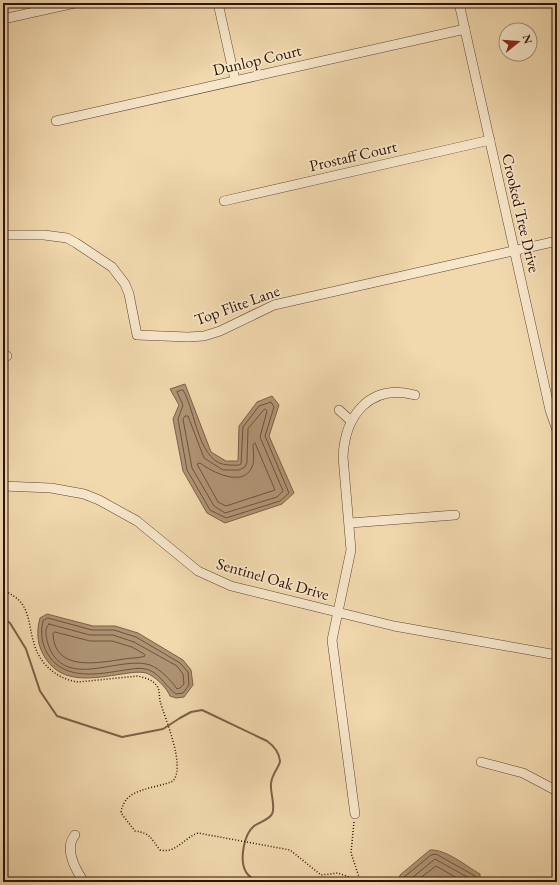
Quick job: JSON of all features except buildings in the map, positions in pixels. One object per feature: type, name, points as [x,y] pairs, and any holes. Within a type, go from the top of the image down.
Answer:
[{"type":"street","points":[[3,19],[75,3]]},
{"type":"street","points":[[218,3],[235,80]]},
{"type":"street","name":"Crooked Tree Drive","points":[[459,3],[550,410],[557,430]]},
{"type":"street","name":"Dunlop Court","points":[[56,121],[465,29]]},
{"type":"street","name":"Prostaff Court","points":[[224,201],[490,140]]},
{"type":"street","name":"Top Flite Lane","points":[[3,235],[57,236],[76,243],[112,267],[120,276],[131,300],[137,335],[183,337],[199,337],[220,331],[274,305],[557,241]]},
{"type":"street","points":[[355,814],[332,640],[350,560],[350,523],[343,458],[346,434],[351,421],[362,407],[382,395],[402,391],[415,395]]},
{"type":"street","points":[[340,410],[351,421]]},
{"type":"street","name":"Sentinel Oak Drive","points":[[3,486],[51,488],[74,492],[99,500],[137,521],[186,562],[211,578],[231,586],[337,613],[418,631],[557,655]]},
{"type":"street","points":[[350,523],[455,515]]},
{"type":"street","points":[[481,762],[523,773],[557,792]]},
{"type":"street","points":[[75,834],[70,843],[72,854],[76,869],[84,882]]},
{"type":"path","points":[[3,590],[14,596],[25,608],[38,655],[53,672],[69,681],[78,682],[133,676],[146,678],[152,681],[158,688],[172,735],[178,768],[176,777],[173,781],[162,786],[133,793],[125,799],[121,813],[136,831],[151,836],[160,850],[165,851],[178,846],[192,834],[198,833],[290,850],[321,875],[338,874],[363,882]]},
{"type":"path","points":[[355,814],[351,853],[360,880]]},
{"type":"water","points":[[185,384],[211,452],[226,461],[238,461],[239,426],[257,402],[272,396],[279,405],[269,436],[294,493],[282,504],[225,523],[207,513],[183,471],[173,419],[179,405],[170,389]]},
{"type":"water","points":[[47,614],[93,626],[115,626],[138,633],[183,660],[191,670],[193,685],[184,697],[176,698],[170,696],[160,683],[146,673],[134,672],[101,677],[80,678],[61,673],[46,659],[39,644],[38,628],[40,618]]},
{"type":"water","points":[[430,850],[443,852],[456,859],[480,874],[480,880],[477,882],[399,882],[400,875]]},
{"type":"waterway","points":[[3,618],[10,623],[26,649],[40,691],[57,716],[122,737],[163,729],[191,712],[202,710],[267,741],[272,745],[276,750],[280,761],[271,781],[273,811],[269,818],[254,826],[250,830],[245,841],[243,854],[246,872],[257,882]]}]
